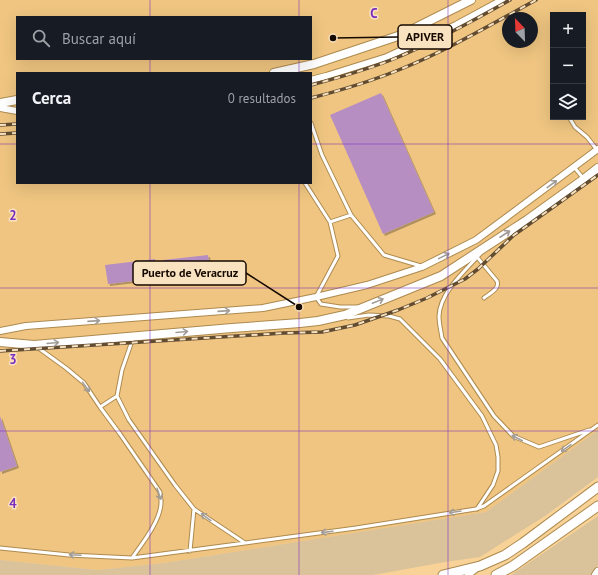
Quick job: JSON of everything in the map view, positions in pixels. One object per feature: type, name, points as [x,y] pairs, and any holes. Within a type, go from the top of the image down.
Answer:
[{"type":"main road","points":[[443,575],[480,566],[505,555],[598,487]]},
{"type":"main road","points":[[496,575],[513,566],[598,506]]},
{"type":"street","points":[[278,72],[314,64],[400,35],[471,0]]},
{"type":"street","points":[[312,80],[387,57],[456,25],[502,0]]},
{"type":"street","points":[[0,103],[16,100]]},
{"type":"street","points":[[0,108],[16,111]]},
{"type":"street","points":[[0,331],[26,326],[263,308],[367,285],[422,267],[476,240],[597,149]]},
{"type":"street","points":[[0,342],[34,345],[300,323],[345,315],[441,276],[527,220],[598,168]]},
{"type":"street","points":[[468,575],[480,566]]},
{"type":"lane","points":[[572,120],[575,127],[587,137],[597,149]]},
{"type":"lane","points":[[312,126],[322,156],[351,215],[384,255],[422,267]]},
{"type":"lane","points":[[574,167],[584,179]]},
{"type":"lane","points":[[306,184],[330,222],[338,256],[316,297],[322,304],[340,307],[364,307]]},
{"type":"lane","points":[[330,222],[351,215]]},
{"type":"lane","points":[[487,246],[461,274],[446,294],[439,315],[442,338],[494,416],[513,436],[539,447],[593,429]]},
{"type":"lane","points":[[478,257],[499,284],[498,287],[484,298]]},
{"type":"lane","points":[[318,321],[369,315],[389,316],[400,319],[440,359],[482,416],[496,445],[498,471],[493,485],[476,509]]},
{"type":"lane","points":[[134,336],[122,370],[117,396],[130,420],[175,485],[194,509],[245,543]]},
{"type":"lane","points":[[34,345],[84,383],[160,492],[162,502],[158,515],[148,537],[132,558]]},
{"type":"lane","points":[[100,407],[117,396]]},
{"type":"lane","points":[[0,548],[132,558],[356,528],[476,509],[484,506],[598,425]]},
{"type":"lane","points":[[190,551],[194,509]]},
{"type":"shaded area","points":[[0,0],[598,0],[598,430],[486,512],[164,563],[98,570],[0,560]]},
{"type":"shaded area","points":[[598,430],[598,477],[545,516],[480,557],[373,575],[0,575],[0,560],[98,570],[164,563],[486,512]]},
{"type":"shaded area","points":[[598,516],[598,565],[592,575],[511,575]]},
{"type":"building","points":[[381,93],[434,212],[383,234],[330,115]]},
{"type":"building","points":[[208,255],[211,275],[166,280],[163,260]]},
{"type":"building","points":[[155,259],[158,278],[108,284],[105,265]]},
{"type":"building","points":[[0,416],[17,466],[0,472]]},
{"type":"railway","points":[[312,85],[362,70],[400,56],[450,33],[510,0]]},
{"type":"railway","points":[[312,98],[368,81],[418,62],[436,54],[536,0]]},
{"type":"railway","points":[[0,125],[16,124]]},
{"type":"railway","points":[[0,134],[16,133]]},
{"type":"railway","points":[[0,351],[284,333],[322,332],[355,325],[427,298],[465,279],[478,269],[514,235],[598,175]]},
{"type":"place","name":"APIVER","points":[[333,38]]},
{"type":"place","name":"Puerto de Veracruz","points":[[299,307]]}]
